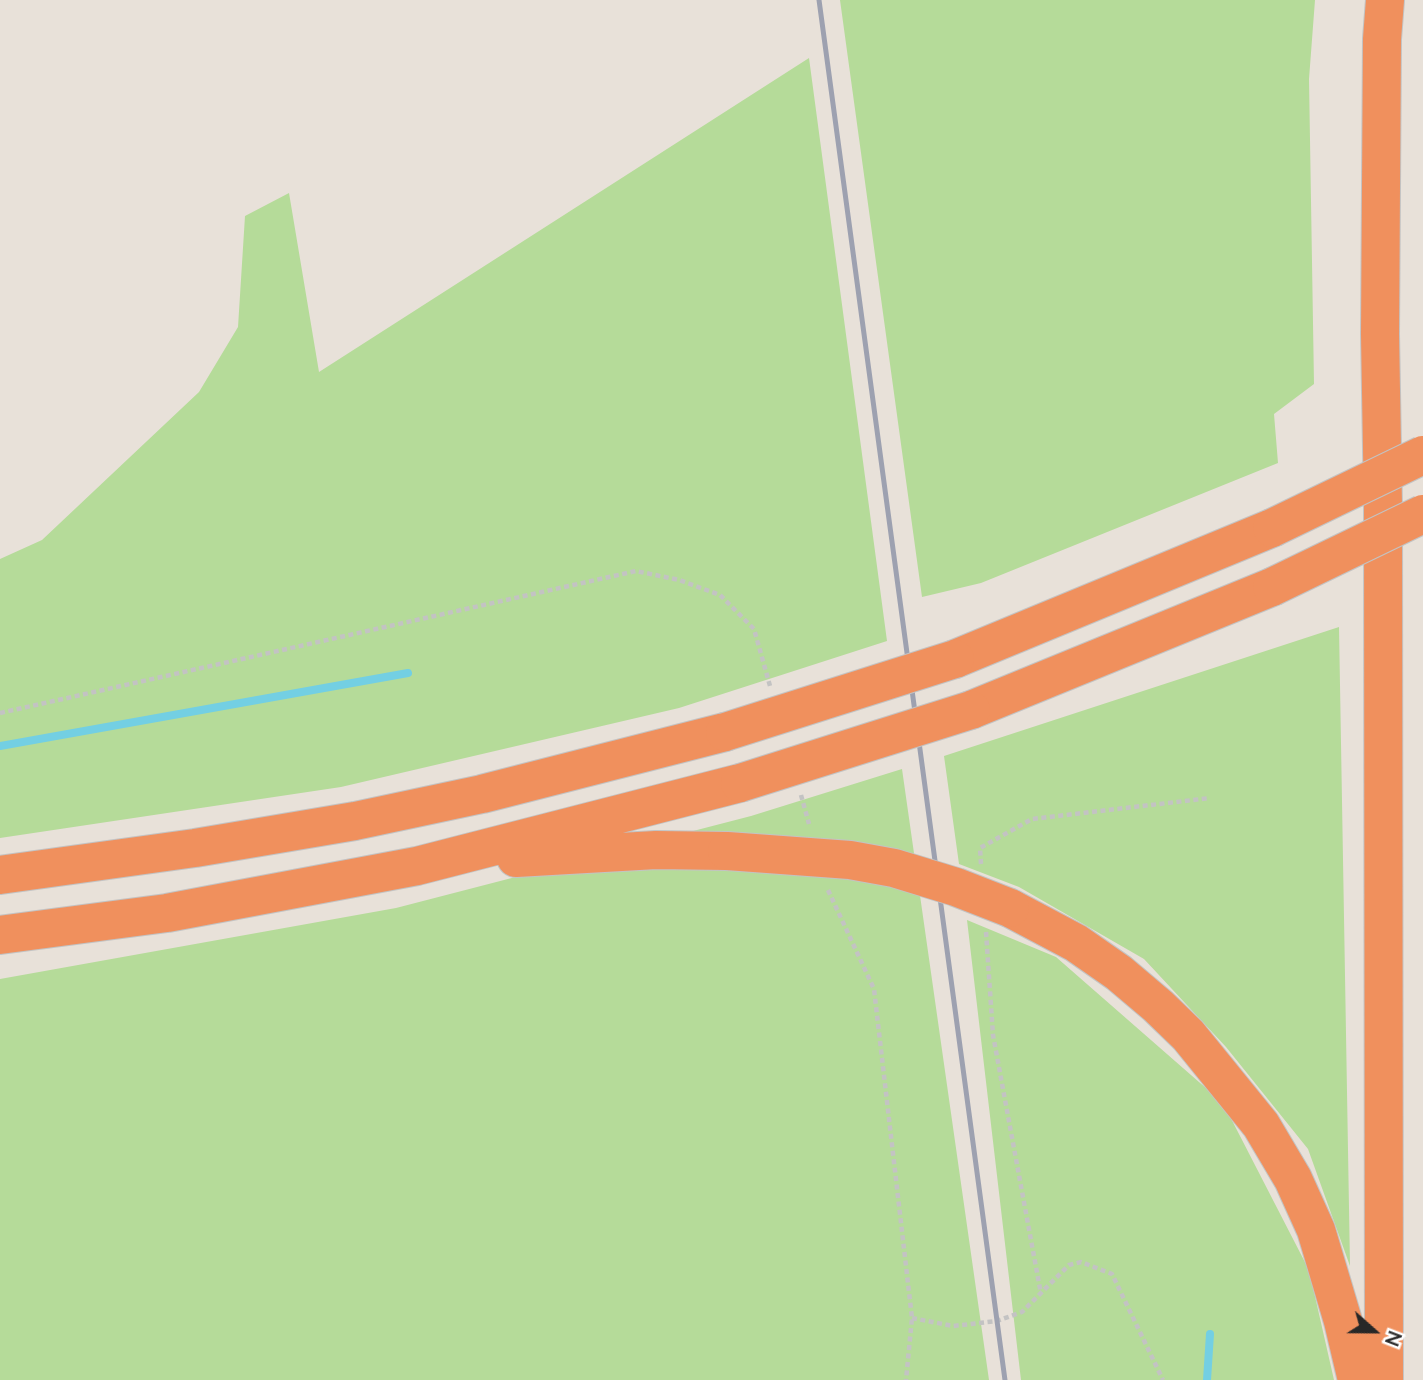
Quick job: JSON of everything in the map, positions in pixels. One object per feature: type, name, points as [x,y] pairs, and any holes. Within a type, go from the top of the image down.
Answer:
[{"type":"highway","points":[[1384,1380],[1383,506],[1380,307],[1382,39],[1385,0]]},
{"type":"highway","points":[[0,875],[195,848],[355,821],[482,794],[725,733],[955,659],[1272,528],[1423,455]]},
{"type":"highway","points":[[0,935],[167,913],[417,866],[740,783],[971,710],[1272,587],[1423,514]]},
{"type":"highway","points":[[417,866],[573,853],[656,850],[727,850],[850,860],[894,868],[956,887],[998,918],[1076,943],[1119,973],[1188,1035],[1261,1125],[1293,1179],[1316,1230],[1357,1380]]},
{"type":"path","points":[[982,875],[980,848],[1032,819],[1210,798]]},
{"type":"path","points":[[998,918],[993,1035],[1041,1294]]},
{"type":"path","points":[[912,1318],[953,1326],[997,1321],[1022,1312],[1069,1265],[1081,1262],[1112,1274],[1163,1380]]},
{"type":"green space","points":[[840,0],[1315,0],[1309,79],[1314,384],[1274,414],[1278,463],[981,583],[922,597]]},
{"type":"green space","points":[[809,58],[887,641],[679,708],[341,787],[0,838],[0,559],[42,540],[199,392],[238,327],[245,216],[289,193],[319,372]]},
{"type":"green space","points":[[1339,627],[1350,1266],[1308,1149],[1226,1047],[1144,959],[1019,887],[959,864],[944,756]]},
{"type":"green space","points":[[902,769],[989,1380],[0,1380],[0,979],[396,908],[751,816]]},
{"type":"green space","points":[[967,920],[1056,957],[1223,1103],[1309,1270],[1334,1380],[1021,1380]]},
{"type":"waterway","points":[[0,746],[408,673]]},
{"type":"waterway","points":[[1207,1380],[1210,1334]]},
{"type":"railway","points":[[819,0],[1005,1380]]}]
